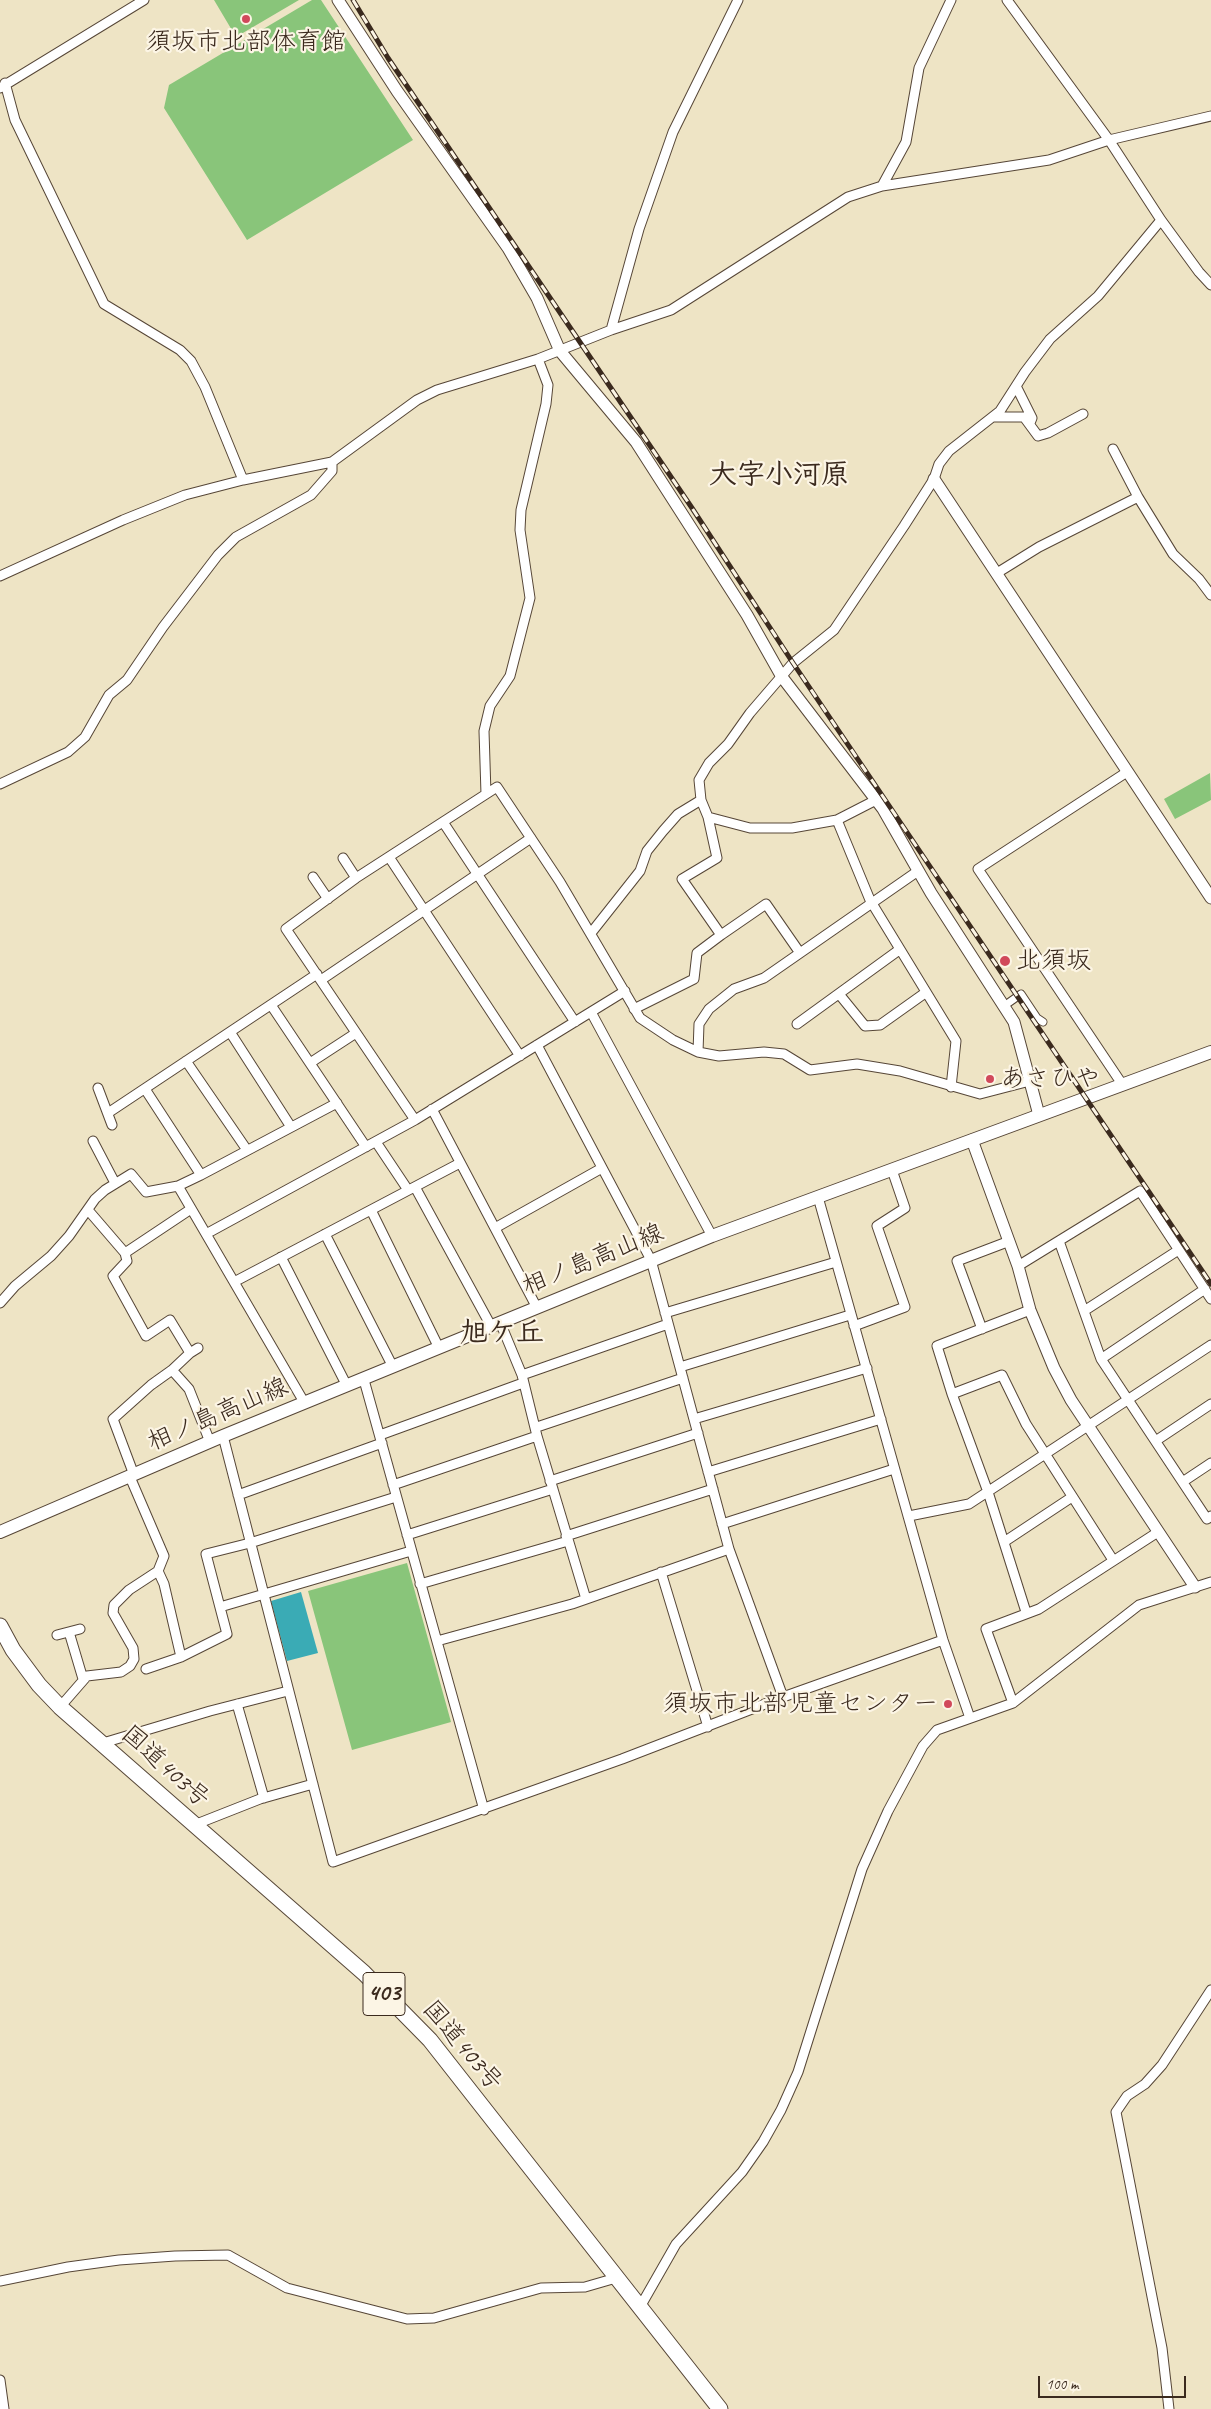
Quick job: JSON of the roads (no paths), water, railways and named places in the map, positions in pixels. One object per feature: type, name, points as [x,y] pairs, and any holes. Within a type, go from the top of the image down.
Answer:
[{"type":"highway","name":"国道403号","points":[[0,1626],[13,1650],[34,1678],[60,1707],[364,1973],[430,2040],[720,2409]]},
{"type":"main road","name":"相ノ島高山線","points":[[0,1532],[304,1402],[364,1380],[536,1306],[651,1260],[1211,1052]]},
{"type":"street","points":[[144,0],[3,85],[15,120],[104,304],[180,350],[191,361],[205,388],[243,480]]},
{"type":"street","points":[[338,0],[397,91],[508,248],[537,298],[560,351],[636,442],[747,615],[782,677],[876,800],[918,871],[1014,1022],[1039,1115]]},
{"type":"street","points":[[611,330],[639,229],[673,132],[738,0]]},
{"type":"street","points":[[882,186],[906,142],[918,68],[951,0]]},
{"type":"street","points":[[1007,0],[1109,140],[1161,220],[1199,272],[1211,285]]},
{"type":"street","points":[[0,576],[123,520],[185,495],[243,480],[332,462],[417,400],[437,390],[538,359],[611,330],[670,310],[801,229],[848,197],[882,186],[1049,160],[1109,140],[1211,116]]},
{"type":"street","points":[[721,935],[682,879],[717,858],[708,817],[701,800],[699,780],[709,763],[793,663],[834,630],[934,479],[938,464],[949,451],[1000,411],[1050,339],[1098,296],[1161,220]]},
{"type":"street","points":[[486,794],[484,731],[490,706],[510,676],[530,598],[520,530],[520,517],[546,404],[548,385],[538,359]]},
{"type":"street","points":[[1016,386],[1032,418],[1030,424]]},
{"type":"street","points":[[994,416],[1024,417],[1038,436],[1048,433],[1083,414]]},
{"type":"street","points":[[1112,449],[1138,497],[1173,554],[1199,579],[1211,595]]},
{"type":"street","points":[[0,784],[68,752],[85,737],[108,694],[127,680],[163,627],[218,555],[236,537],[311,495],[332,471],[332,462]]},
{"type":"street","points":[[934,479],[1211,898]]},
{"type":"street","points":[[997,573],[1039,547],[1138,497]]},
{"type":"street","points":[[1122,1084],[978,869],[1127,772]]},
{"type":"street","points":[[415,1120],[286,929],[356,878],[497,788],[591,933],[634,1009],[640,1018],[655,1029],[698,1052],[719,1056],[764,1052],[784,1054],[810,1070],[857,1064],[900,1071],[950,1087],[980,1094],[1030,1081]]},
{"type":"street","points":[[591,933],[640,871],[647,852],[663,830],[678,814],[701,800]]},
{"type":"street","points":[[708,817],[750,828],[792,828],[837,820],[876,800]]},
{"type":"street","points":[[837,820],[872,904],[898,950],[956,1041],[950,1087]]},
{"type":"street","points":[[443,822],[575,1022]]},
{"type":"street","points":[[108,1113],[271,1005],[319,977],[424,910],[531,838]]},
{"type":"street","points":[[389,857],[520,1056]]},
{"type":"street","points":[[343,858],[356,878]]},
{"type":"street","points":[[698,1052],[699,1024],[709,1009],[734,989],[764,978],[918,871]]},
{"type":"street","points":[[313,877],[328,899]]},
{"type":"street","points":[[634,1009],[694,980],[697,953],[766,904],[800,953]]},
{"type":"street","points":[[796,1024],[898,950]]},
{"type":"street","points":[[206,1234],[415,1120],[625,991]]},
{"type":"street","points":[[839,994],[865,1026],[880,1025],[926,993]]},
{"type":"street","points":[[1004,1006],[1021,994],[1037,1018],[1043,1022]]},
{"type":"street","points":[[271,1005],[366,1147]]},
{"type":"street","points":[[591,1012],[712,1236]]},
{"type":"street","points":[[230,1032],[291,1127]]},
{"type":"street","points":[[310,1063],[356,1033]]},
{"type":"street","points":[[537,1045],[651,1260],[729,1549],[783,1697]]},
{"type":"street","points":[[186,1062],[246,1150]]},
{"type":"street","points":[[98,1088],[112,1125]]},
{"type":"street","points":[[145,1089],[201,1175]]},
{"type":"street","points":[[0,1304],[15,1286],[51,1256],[95,1199],[115,1183],[131,1174],[146,1192],[178,1186],[336,1103]]},
{"type":"street","points":[[432,1109],[536,1306]]},
{"type":"street","points":[[972,1140],[1007,1242],[1018,1266],[1030,1310],[1054,1368],[1088,1425],[1195,1587]]},
{"type":"street","points":[[93,1141],[115,1183]]},
{"type":"street","points":[[376,1142],[412,1188],[495,1324],[523,1379],[551,1485],[586,1599]]},
{"type":"street","points":[[234,1282],[460,1163]]},
{"type":"street","points":[[495,1228],[602,1168]]},
{"type":"street","points":[[854,1326],[905,1307],[877,1226],[905,1208],[892,1170]]},
{"type":"street","points":[[178,1186],[304,1402]]},
{"type":"street","points":[[1018,1266],[1140,1192],[1177,1251],[1211,1299]]},
{"type":"street","points":[[818,1197],[850,1315],[909,1516],[942,1640],[970,1718]]},
{"type":"street","points":[[125,1254],[191,1209]]},
{"type":"street","points":[[88,1210],[125,1254],[127,1261],[113,1276],[146,1336],[170,1320],[190,1354]]},
{"type":"street","points":[[371,1210],[439,1348]]},
{"type":"street","points":[[325,1234],[393,1367]]},
{"type":"street","points":[[1059,1241],[1101,1359],[1184,1481],[1206,1519],[1211,1516]]},
{"type":"street","points":[[982,1329],[957,1261],[1007,1242]]},
{"type":"street","points":[[1084,1311],[1177,1251]]},
{"type":"street","points":[[282,1257],[347,1386]]},
{"type":"street","points":[[665,1313],[836,1262]]},
{"type":"street","points":[[1101,1359],[1205,1289]]},
{"type":"street","points":[[1026,1612],[988,1492],[952,1394],[937,1346],[1030,1310]]},
{"type":"street","points":[[680,1367],[850,1315]]},
{"type":"street","points":[[238,1495],[381,1439],[523,1379],[668,1324]]},
{"type":"street","points":[[909,1516],[968,1504],[1211,1345]]},
{"type":"street","points":[[60,1707],[83,1679],[99,1673],[121,1672],[130,1666],[134,1658],[133,1648],[113,1613],[114,1605],[129,1590],[158,1571],[164,1556],[132,1476],[113,1419],[151,1385],[198,1348]]},
{"type":"street","points":[[694,1419],[867,1368]]},
{"type":"street","points":[[172,1370],[189,1389],[210,1442]]},
{"type":"street","points":[[952,1394],[1002,1375],[1026,1424],[1113,1560]]},
{"type":"street","points":[[393,1485],[683,1378]]},
{"type":"street","points":[[364,1380],[484,1810]]},
{"type":"street","points":[[1157,1440],[1211,1404]]},
{"type":"street","points":[[708,1472],[881,1419]]},
{"type":"street","points":[[407,1535],[698,1433]]},
{"type":"street","points":[[224,1436],[250,1543],[334,1862],[484,1810],[708,1727],[783,1697],[942,1640]]},
{"type":"street","points":[[1184,1481],[1211,1463]]},
{"type":"street","points":[[722,1524],[894,1469]]},
{"type":"street","points":[[420,1584],[567,1539],[713,1489]]},
{"type":"street","points":[[146,1669],[181,1657],[227,1634],[206,1554],[250,1543],[396,1497]]},
{"type":"street","points":[[1004,1542],[1072,1497]]},
{"type":"street","points":[[1013,1703],[986,1629],[1026,1612],[1039,1609],[1158,1532]]},
{"type":"street","points":[[437,1641],[586,1599],[729,1549]]},
{"type":"street","points":[[220,1607],[411,1551]]},
{"type":"street","points":[[158,1571],[164,1584],[181,1657]]},
{"type":"street","points":[[661,1572],[708,1727]]},
{"type":"street","points":[[640,2307],[676,2244],[742,2172],[772,2126],[798,2072],[862,1869],[888,1811],[923,1746],[938,1730],[1013,1703],[1139,1606],[1211,1582]]},
{"type":"street","points":[[58,1635],[80,1629]]},
{"type":"street","points":[[69,1632],[83,1679]]},
{"type":"street","points":[[103,1743],[288,1690]]},
{"type":"street","points":[[237,1704],[264,1798]]},
{"type":"street","points":[[194,1825],[264,1798],[313,1784]]},
{"type":"street","points":[[1169,2409],[1162,2348],[1116,2112],[1127,2096],[1145,2084],[1162,2065],[1211,1990]]},
{"type":"street","points":[[0,2281],[68,2267],[118,2260],[228,2255],[287,2288],[407,2320],[434,2318],[541,2288],[586,2287],[616,2278]]},
{"type":"street","points":[[0,2380],[4,2409]]},
{"type":"water","points":[[301,1592],[318,1653],[287,1661],[271,1601]]},
{"type":"railway","points":[[353,0],[388,58],[692,508],[793,663],[1211,1284]]},
{"type":"place","name":"須坂市北部体育館","points":[[246,19]]},
{"type":"place","name":"北須坂","points":[[1005,961]]},
{"type":"place","name":"あさひや","points":[[990,1079]]},
{"type":"place","name":"須坂市北部児童センター","points":[[948,1704]]},
{"type":"district","name":"大字小河原","points":[[779,476]]},
{"type":"district","name":"旭ケ丘","points":[[502,1334]]}]
